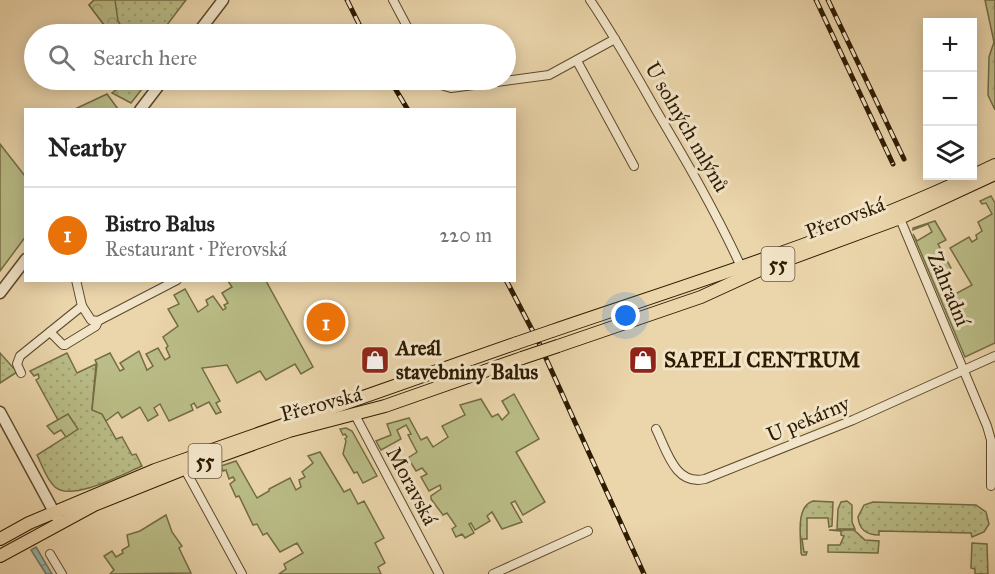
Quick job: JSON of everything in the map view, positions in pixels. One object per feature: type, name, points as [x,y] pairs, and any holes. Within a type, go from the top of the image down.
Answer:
[{"type":"main road","name":"Přerovská","points":[[898,213],[995,165]]},
{"type":"main road","name":"Přerovská","points":[[0,539],[54,512],[182,465],[517,343],[744,271],[995,174]]},
{"type":"main road","name":"Přerovská","points":[[0,556],[110,498],[182,465],[289,431],[355,415],[701,297],[744,271]]},
{"type":"street","points":[[205,24],[223,0]]},
{"type":"street","points":[[393,0],[406,24]]},
{"type":"street","name":"U solných mlýnů","points":[[590,0],[709,200],[744,271]]},
{"type":"street","points":[[516,81],[555,73],[615,39]]},
{"type":"street","points":[[577,61],[634,166]]},
{"type":"street","points":[[142,108],[155,90]]},
{"type":"street","name":"Zahradní","points":[[898,213],[989,432],[991,486]]},
{"type":"street","points":[[0,293],[24,263]]},
{"type":"street","points":[[76,282],[82,306],[88,317],[98,321]]},
{"type":"street","points":[[50,332],[65,345],[96,326],[98,321],[173,282]]},
{"type":"street","points":[[21,373],[17,360],[82,306]]},
{"type":"street","name":"U pekárny","points":[[656,429],[677,471],[686,478],[697,481],[717,476],[853,420],[995,356]]},
{"type":"street","points":[[0,412],[60,524]]},
{"type":"street","name":"Moravská","points":[[355,415],[440,574]]},
{"type":"street","points":[[182,465],[242,574]]},
{"type":"street","points":[[493,574],[588,531]]},
{"type":"street","points":[[50,554],[62,574]]},
{"type":"green space","points":[[94,0],[186,0],[168,24],[103,24],[89,5]]},
{"type":"green space","points":[[94,0],[115,0],[120,24],[103,24],[89,5]]},
{"type":"green space","points":[[985,0],[995,0],[995,110],[988,95],[989,57],[994,42]]},
{"type":"green space","points":[[116,90],[141,90],[131,103],[112,93]]},
{"type":"green space","points":[[107,94],[117,108],[77,108]]},
{"type":"green space","points":[[0,144],[24,175],[24,239],[0,271]]},
{"type":"green space","points":[[991,196],[995,203],[995,343],[965,357],[913,234],[917,241],[932,232],[928,224],[913,230],[913,228],[935,221],[946,240],[938,244],[951,268],[936,277],[948,298],[972,285],[950,248],[969,237],[972,242],[977,239],[976,235],[982,231],[978,222],[992,214],[986,203],[982,204],[980,201]]},
{"type":"green space","points":[[229,282],[267,282],[313,367],[301,374],[295,364],[266,380],[260,371],[237,383],[227,365],[202,368],[220,401],[216,403],[221,412],[216,414],[209,402],[197,408],[194,403],[191,405],[193,410],[169,421],[160,404],[154,408],[158,415],[148,421],[140,407],[122,418],[118,412],[106,421],[102,414],[92,410],[97,364],[95,360],[110,353],[120,371],[124,369],[120,363],[139,351],[147,370],[153,366],[146,354],[158,348],[165,360],[170,357],[163,337],[178,326],[168,309],[179,304],[174,295],[185,289],[198,312],[208,305],[206,300],[213,296],[223,310],[226,308],[224,305],[228,303],[222,293],[232,287]]},
{"type":"green space","points":[[0,353],[17,372],[0,383]]},
{"type":"green space","points":[[67,353],[77,373],[96,364],[92,409],[102,414],[116,439],[122,437],[132,455],[136,454],[142,466],[98,485],[73,491],[63,491],[52,484],[37,455],[72,433],[58,420],[36,380],[39,378],[38,374],[34,376],[30,371]]},
{"type":"green space","points":[[514,394],[539,439],[516,452],[545,502],[523,515],[515,501],[511,503],[522,522],[502,529],[492,512],[487,516],[490,521],[475,530],[471,523],[469,524],[474,533],[465,538],[462,534],[456,537],[452,529],[456,526],[447,513],[443,515],[431,499],[431,496],[441,489],[440,485],[429,491],[421,477],[427,474],[422,468],[416,471],[408,458],[417,452],[408,435],[411,434],[406,425],[397,430],[401,439],[381,450],[376,441],[391,435],[387,424],[409,418],[421,440],[427,437],[433,447],[448,437],[442,426],[465,415],[460,405],[481,399],[492,417],[498,414],[502,420],[509,413],[502,401]]},
{"type":"green space","points":[[68,414],[78,429],[66,437],[61,430],[54,434],[47,426]]},
{"type":"green space","points":[[346,428],[352,431],[377,476],[363,483],[343,454],[347,437],[340,429]]},
{"type":"green space","points":[[320,452],[344,492],[350,489],[358,504],[364,501],[384,538],[375,543],[385,563],[378,567],[381,574],[279,574],[286,569],[284,564],[303,553],[297,543],[280,552],[267,533],[263,535],[257,524],[253,525],[239,496],[236,497],[230,484],[235,480],[233,477],[229,479],[226,470],[223,471],[221,466],[236,461],[257,498],[290,478],[296,490],[301,487],[299,480],[305,477],[302,472],[313,463],[308,456]]},
{"type":"green space","points":[[813,501],[833,502],[832,526],[829,527],[828,518],[807,518],[807,539],[802,539],[804,552],[807,552],[806,555],[802,555],[801,516],[807,504]]},
{"type":"green space","points":[[847,501],[852,505],[852,522],[855,529],[837,529],[838,509],[841,502]]},
{"type":"green space","points":[[873,502],[976,505],[986,512],[989,524],[984,532],[972,537],[971,533],[879,531],[879,535],[874,535],[862,528],[858,517],[864,505]]},
{"type":"green space","points":[[166,515],[172,532],[182,546],[179,548],[191,573],[110,574],[114,570],[104,556],[112,551],[116,557],[123,553],[122,550],[129,546],[127,535],[140,531]]},
{"type":"green space","points":[[829,530],[854,530],[865,540],[879,541],[878,553],[828,552],[828,545],[840,545],[844,536],[841,535],[841,531]]},
{"type":"green space","points":[[972,543],[987,544],[988,574],[975,574],[975,569],[971,568]]},
{"type":"water","points":[[36,547],[52,574],[46,574],[31,550]]},
{"type":"railway","points":[[347,0],[359,24]]},
{"type":"railway","points":[[816,0],[893,164]]},
{"type":"railway","points":[[828,0],[904,159]]},
{"type":"railway","points":[[396,90],[407,108]]},
{"type":"railway","points":[[507,282],[539,343],[644,574]]},
{"type":"place","name":"Bistro Balus","points":[[326,322]]},
{"type":"place","name":"Areál stavebniny Balus","points":[[375,360]]},
{"type":"place","name":"SAPELI CENTRUM","points":[[643,360]]}]
